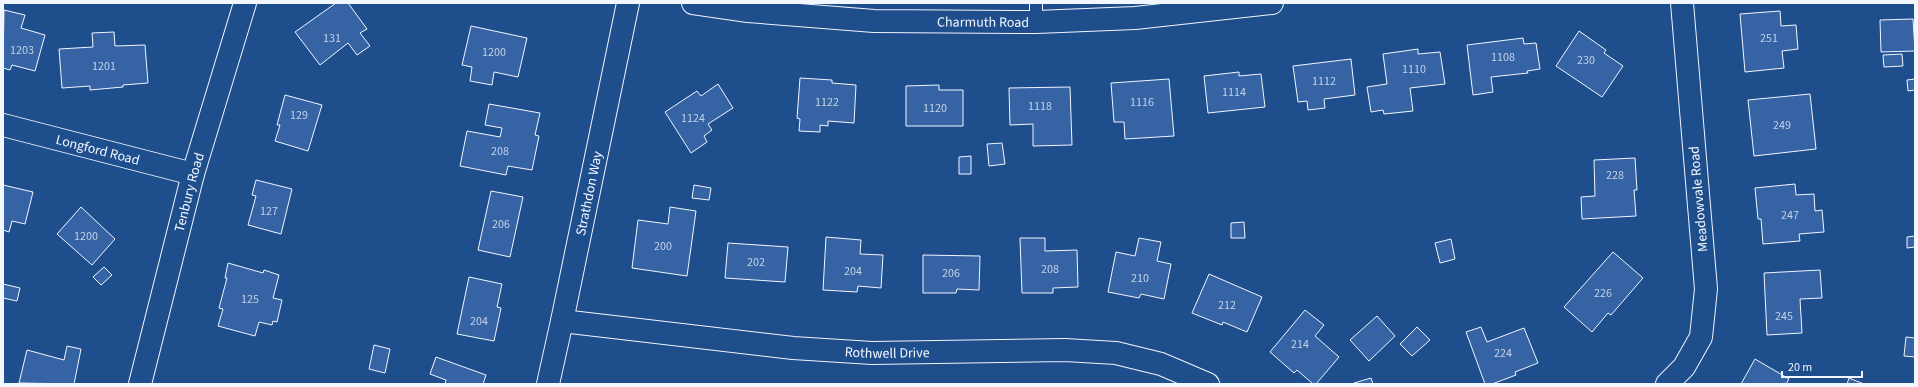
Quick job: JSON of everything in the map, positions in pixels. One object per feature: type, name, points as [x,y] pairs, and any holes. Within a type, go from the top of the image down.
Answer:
[{"type":"street","name":"Tenbury Road","points":[[140,384],[193,174],[245,3]]},
{"type":"street","name":"Strathdon Way","points":[[548,384],[628,3]]},
{"type":"street","name":"Charmuth Road","points":[[693,3],[748,11],[874,21],[1036,13],[1135,18],[1183,8],[1272,3]]},
{"type":"street","name":"Meadowvale Road","points":[[1667,384],[1684,367],[1700,337],[1706,289],[1682,3]]},
{"type":"street","name":"Longford Road","points":[[3,125],[193,174]]},
{"type":"street","name":"Rothwell Drive","points":[[562,321],[793,348],[872,353],[1065,350],[1116,353],[1161,364],[1208,384]]},
{"type":"building","points":[[336,3],[348,3],[367,29],[360,33],[370,46],[357,55],[348,43],[320,65],[295,32]]},
{"type":"building","points":[[4,10],[25,15],[21,28],[45,35],[35,71],[12,65],[10,70],[3,68]]},
{"type":"building","points":[[1780,11],[1781,26],[1796,25],[1798,49],[1782,51],[1784,68],[1745,72],[1740,14]]},
{"type":"building","points":[[1913,19],[1915,51],[1881,52],[1880,20]]},
{"type":"building","points":[[471,26],[527,38],[518,77],[494,72],[492,85],[470,81],[472,67],[462,65]]},
{"type":"building","points":[[1579,31],[1606,50],[1604,53],[1623,66],[1602,97],[1556,66]]},
{"type":"building","points":[[114,32],[115,46],[145,45],[148,83],[90,90],[90,86],[62,88],[59,49],[93,47],[92,33]]},
{"type":"building","points":[[1523,38],[1524,44],[1536,43],[1540,69],[1527,71],[1528,73],[1491,77],[1493,92],[1473,95],[1467,45]]},
{"type":"building","points":[[1418,49],[1418,54],[1440,52],[1445,84],[1410,88],[1413,111],[1384,114],[1383,110],[1371,112],[1367,87],[1387,84],[1383,54]]},
{"type":"building","points":[[1902,54],[1903,66],[1884,67],[1883,55]]},
{"type":"building","points":[[1351,59],[1355,95],[1324,99],[1325,108],[1308,110],[1307,101],[1298,102],[1293,66]]},
{"type":"building","points":[[1239,72],[1239,76],[1261,74],[1265,107],[1208,113],[1204,76]]},
{"type":"building","points":[[800,78],[832,80],[832,83],[856,85],[854,123],[828,121],[828,126],[820,125],[820,132],[799,131],[800,119],[797,118]]},
{"type":"building","points":[[1169,79],[1174,136],[1125,139],[1124,122],[1114,122],[1111,83]]},
{"type":"building","points":[[1915,79],[1915,90],[1908,91],[1907,80]]},
{"type":"building","points":[[718,84],[733,108],[708,124],[712,130],[704,136],[707,142],[691,153],[665,112],[697,91],[701,96]]},
{"type":"building","points":[[939,85],[939,90],[963,90],[963,126],[906,126],[906,86]]},
{"type":"building","points":[[1070,87],[1072,145],[1033,146],[1033,124],[1010,125],[1009,88]]},
{"type":"building","points":[[1810,94],[1816,149],[1754,156],[1748,100]]},
{"type":"building","points":[[285,95],[322,105],[308,151],[275,141],[280,125],[277,125]]},
{"type":"building","points":[[489,104],[540,113],[535,135],[539,136],[532,170],[508,166],[506,175],[460,166],[467,131],[500,137],[502,128],[485,125]]},
{"type":"building","points":[[1002,143],[1005,164],[989,166],[987,144]]},
{"type":"building","points":[[971,156],[971,174],[959,174],[959,157]]},
{"type":"building","points":[[1635,158],[1637,190],[1634,190],[1636,216],[1582,219],[1581,197],[1595,196],[1594,160]]},
{"type":"building","points":[[256,180],[292,189],[281,234],[248,225],[256,196],[252,195]]},
{"type":"building","points":[[1795,184],[1796,195],[1814,194],[1815,211],[1822,210],[1824,232],[1799,234],[1800,241],[1763,244],[1761,219],[1758,219],[1755,188]]},
{"type":"building","points":[[3,185],[33,192],[25,224],[12,221],[9,232],[3,230]]},
{"type":"building","points":[[694,185],[711,188],[709,200],[692,198]]},
{"type":"building","points":[[491,191],[523,197],[510,257],[478,250]]},
{"type":"building","points":[[81,207],[115,239],[92,265],[57,234]]},
{"type":"building","points":[[670,207],[696,211],[687,276],[632,268],[638,220],[668,224]]},
{"type":"building","points":[[1244,222],[1245,238],[1231,238],[1231,223]]},
{"type":"building","points":[[1915,236],[1915,247],[1907,248],[1907,237]]},
{"type":"building","points":[[826,237],[861,240],[860,254],[883,255],[881,288],[858,286],[857,292],[823,290]]},
{"type":"building","points":[[1020,238],[1045,238],[1045,251],[1077,250],[1078,287],[1053,288],[1053,293],[1022,293]]},
{"type":"building","points":[[1139,238],[1161,242],[1157,261],[1171,264],[1164,299],[1141,294],[1139,298],[1108,292],[1116,252],[1135,256]]},
{"type":"building","points":[[1451,239],[1455,259],[1440,263],[1435,243]]},
{"type":"building","points":[[728,243],[788,247],[785,282],[725,278]]},
{"type":"building","points":[[1613,252],[1643,278],[1611,315],[1608,313],[1592,332],[1564,307]]},
{"type":"building","points":[[923,255],[980,256],[979,290],[957,289],[956,293],[923,293]]},
{"type":"building","points":[[228,263],[263,273],[264,270],[279,275],[273,298],[282,300],[277,322],[273,321],[272,325],[259,322],[255,336],[218,326],[223,309],[219,308],[227,278],[225,278]]},
{"type":"building","points":[[104,267],[112,275],[101,285],[93,277]]},
{"type":"building","points":[[1820,270],[1822,298],[1800,299],[1802,333],[1767,335],[1764,273]]},
{"type":"building","points":[[1209,274],[1262,297],[1247,332],[1223,322],[1222,325],[1192,313]]},
{"type":"building","points":[[469,277],[502,284],[497,307],[501,308],[494,341],[457,334]]},
{"type":"building","points":[[3,284],[20,288],[17,301],[3,298]]},
{"type":"building","points":[[1305,310],[1324,325],[1315,336],[1339,357],[1316,384],[1313,384],[1297,370],[1294,373],[1270,352]]},
{"type":"building","points":[[1377,316],[1395,336],[1369,361],[1350,340]]},
{"type":"building","points":[[1417,327],[1430,340],[1412,356],[1400,344]]},
{"type":"building","points":[[1481,327],[1487,342],[1524,328],[1538,363],[1515,372],[1516,375],[1492,384],[1485,384],[1466,332]]},
{"type":"building","points":[[1906,337],[1915,338],[1915,357],[1904,356]]},
{"type":"building","points":[[374,345],[390,349],[385,373],[369,369]]},
{"type":"building","points":[[67,346],[81,349],[74,384],[19,383],[27,350],[64,360]]},
{"type":"building","points":[[436,357],[486,375],[483,384],[445,384],[446,380],[430,374]]},
{"type":"building","points":[[1755,359],[1789,379],[1786,384],[1741,384]]},
{"type":"building","points":[[1371,378],[1373,384],[1354,383]]},
{"type":"building","points":[[1849,378],[1864,384],[1847,384]]}]
